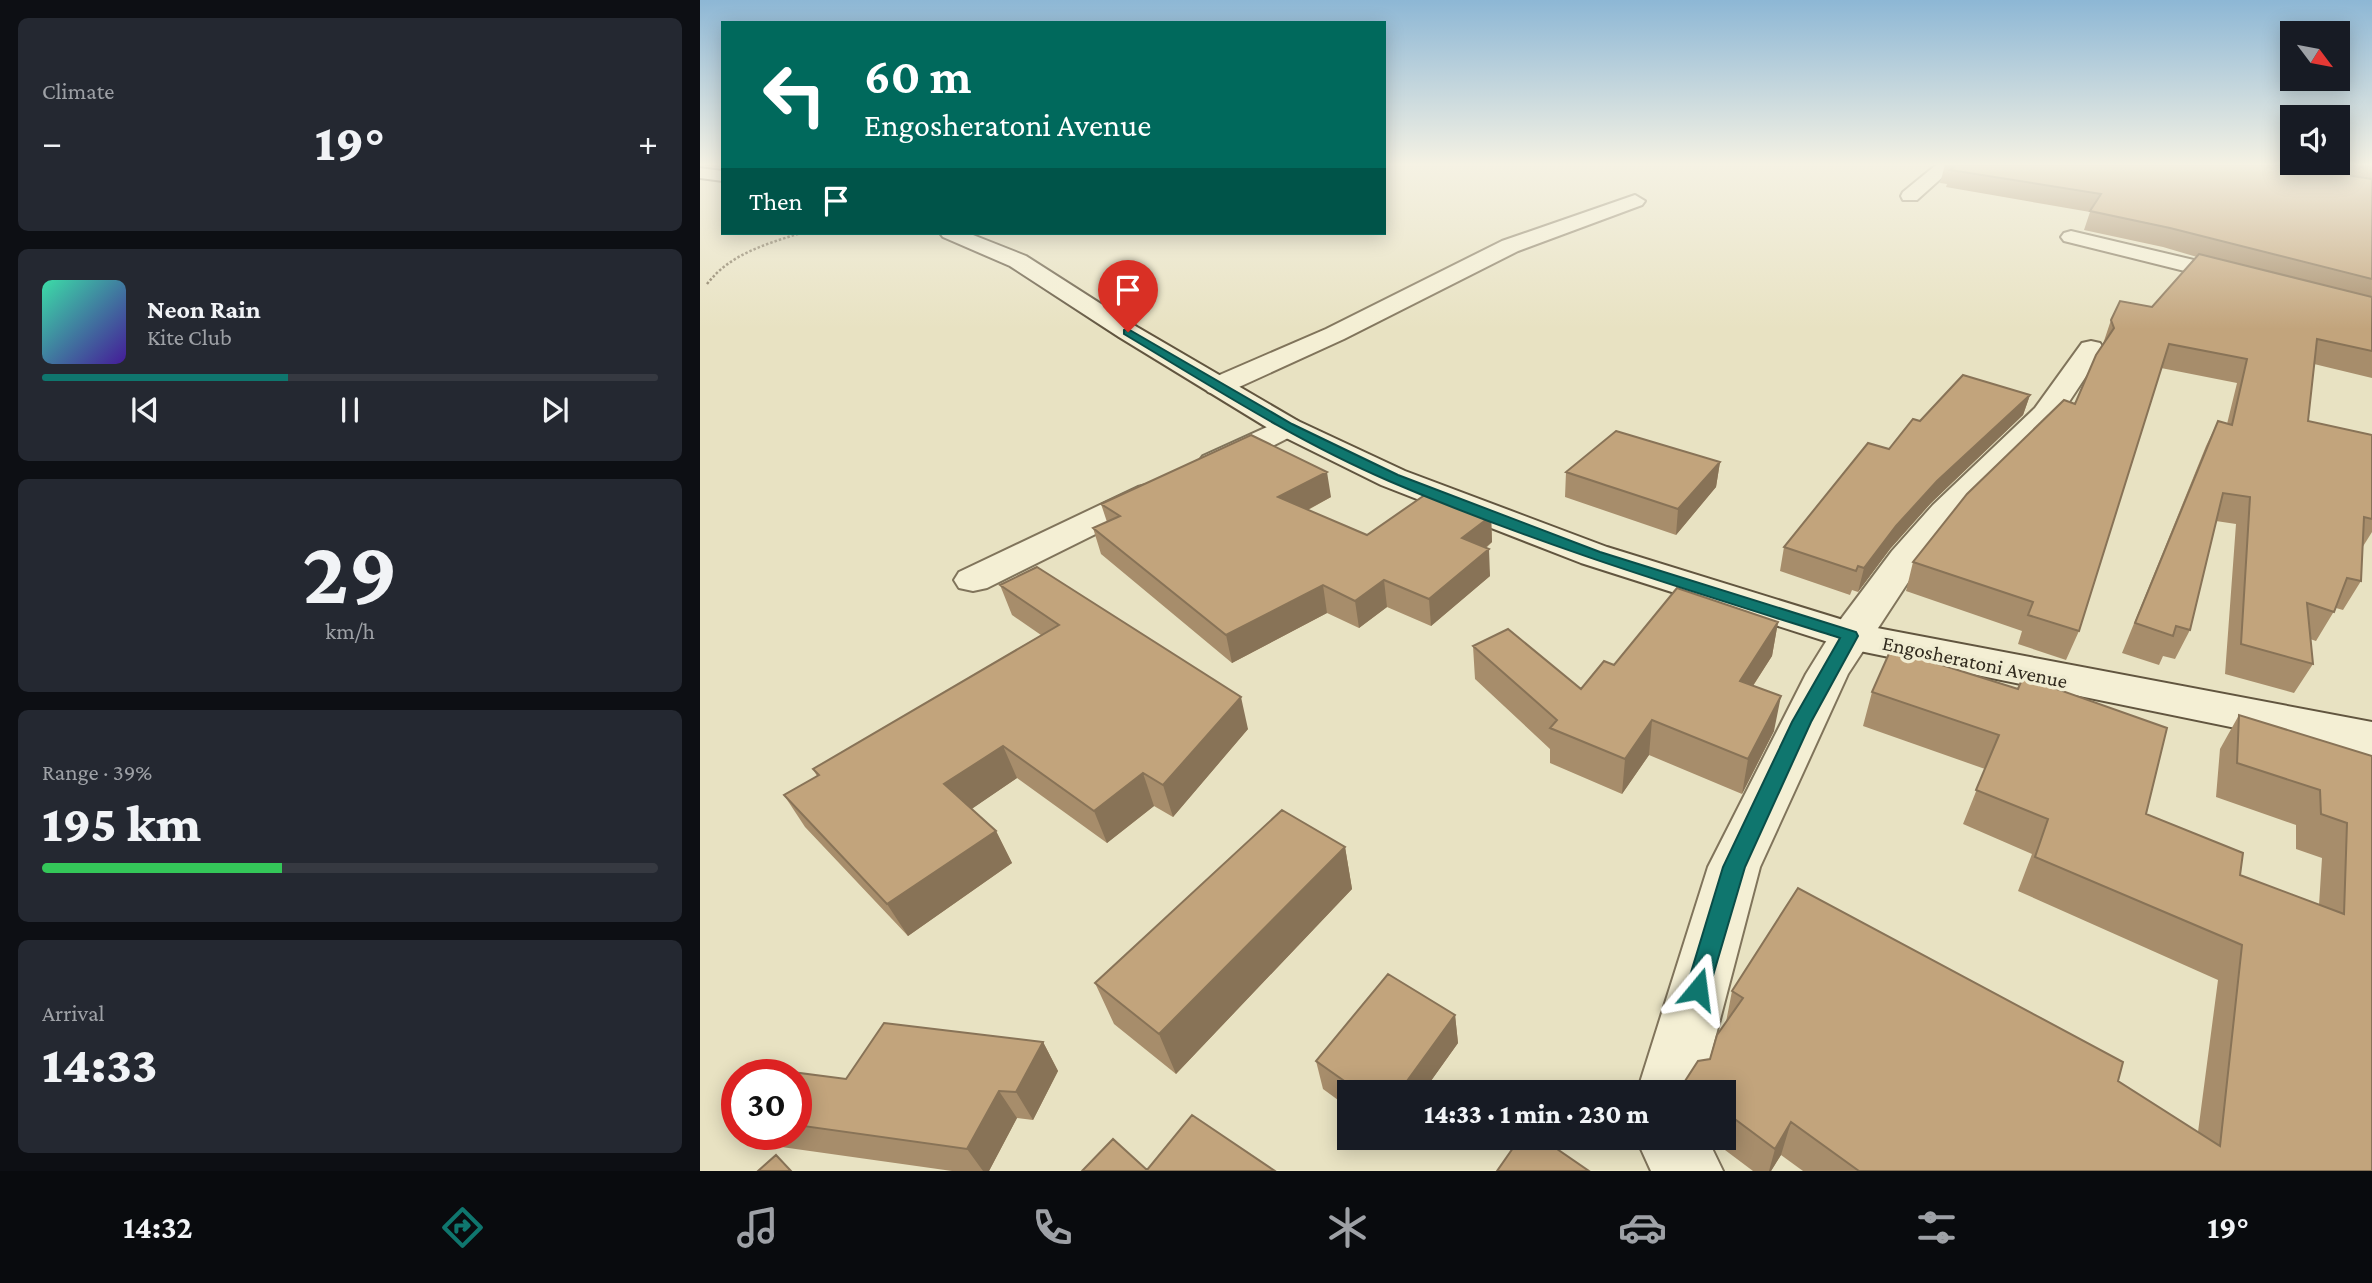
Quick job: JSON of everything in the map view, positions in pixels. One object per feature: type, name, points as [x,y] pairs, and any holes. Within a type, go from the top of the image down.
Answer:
[{"type":"street","points":[[1218,386],[1335,334],[1510,246],[1583,220]]},
{"type":"street","name":"Engosheratoni Avenue","points":[[955,235],[1018,261],[1287,427],[1393,478],[1594,555],[1850,636],[2372,739]]},
{"type":"street","points":[[2071,237],[2267,284]]},
{"type":"street","points":[[1672,1080],[1734,867],[1802,722],[1850,636],[1905,558],[1945,512],[2046,414],[2091,349]]},
{"type":"street","points":[[973,580],[1287,427]]},
{"type":"street","points":[[1675,1150],[1689,1171]]},
{"type":"path","points":[[707,284],[713,274],[735,260],[762,246],[795,235]]},
{"type":"building","points":[[2131,220],[2372,220],[2372,279],[2170,228]]},
{"type":"building","points":[[2199,254],[2372,297],[2372,351],[2317,339],[2308,421],[2372,435],[2372,519],[2364,517],[2361,581],[2347,578],[2334,612],[2307,603],[2313,664],[2241,644],[2250,497],[2223,493],[2190,630],[2176,626],[2173,636],[2135,623],[2218,421],[2232,425],[2247,359],[2169,344],[2079,631],[2028,615],[2033,602],[1913,562],[1967,494],[2064,400],[2075,404],[2096,355],[2114,328],[2111,320],[2120,301],[2152,307]]},
{"type":"building","points":[[1963,375],[2030,395],[1937,481],[1896,526],[1864,568],[1858,566],[1856,571],[1784,547],[1868,443],[1889,449],[1913,419],[1920,421]]},
{"type":"building","points":[[1616,431],[1720,462],[1678,509],[1566,472]]},
{"type":"building","points":[[1251,435],[1327,472],[1278,497],[1367,535],[1429,492],[1491,516],[1462,538],[1489,549],[1429,599],[1384,580],[1355,601],[1323,585],[1226,635],[1093,528],[1120,516],[1101,504]]},
{"type":"building","points":[[1037,567],[1241,697],[1163,785],[1143,773],[1094,811],[1003,746],[944,784],[996,831],[887,904],[784,795],[819,775],[813,769],[1059,625],[1000,585]]},
{"type":"building","points":[[1677,588],[1778,622],[1740,681],[1781,696],[1748,759],[1652,720],[1625,759],[1550,728],[1557,720],[1473,646],[1508,629],[1581,689],[1604,661],[1614,665]]},
{"type":"building","points":[[1891,649],[2018,689],[2023,677],[2167,728],[2146,814],[2243,853],[2240,875],[2344,914],[2347,823],[2321,814],[2320,790],[2237,763],[2239,715],[2372,756],[2372,1171],[1859,1171],[1791,1122],[1775,1149],[1736,1120],[1736,1080],[1686,1080],[1698,1061],[1710,1059],[1717,1035],[1743,998],[1732,991],[1798,888],[2123,1062],[2118,1081],[2220,1146],[2242,945],[2035,857],[2048,819],[1976,790],[1999,735],[1872,692]]},
{"type":"building","points":[[1282,810],[1345,847],[1159,1034],[1095,983]]},
{"type":"building","points":[[1388,974],[1455,1015],[1408,1080],[1343,1080],[1316,1061]]},
{"type":"building","points":[[884,1023],[1043,1042],[1016,1092],[999,1091],[967,1149],[812,1127],[812,1075],[846,1079]]},
{"type":"building","points":[[1192,1115],[1275,1171],[1082,1171],[1113,1139],[1147,1170]]},
{"type":"building","points":[[1512,1150],[1558,1150],[1589,1171],[1497,1171]]},
{"type":"building","points":[[776,1155],[791,1171],[758,1171]]},
{"type":"route","points":[[1128,332],[1287,427],[1393,478],[1594,555],[1850,636],[1802,722],[1734,867],[1698,989]]}]
